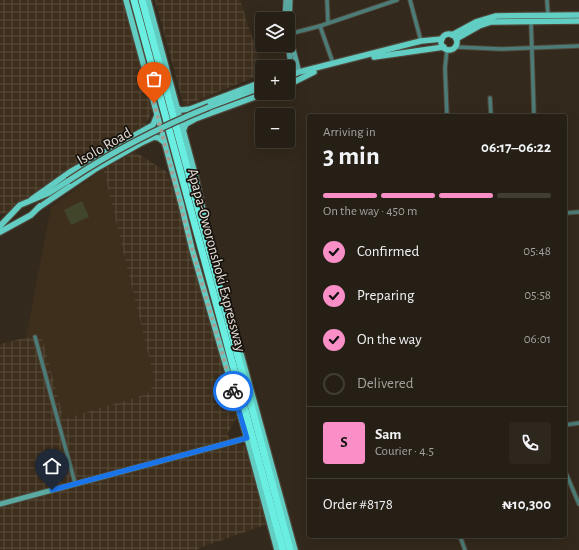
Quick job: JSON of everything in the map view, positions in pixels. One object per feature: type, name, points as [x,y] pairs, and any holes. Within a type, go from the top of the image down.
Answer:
[{"type":"highway","name":"Apapa-Oworonshoki Expressway","points":[[134,0],[283,550]]},
{"type":"highway","name":"Apapa-Oworonshoki Expressway","points":[[142,0],[290,550]]},
{"type":"main road","name":"Apapa-Oworonshoki Expressway","points":[[126,0],[192,249],[247,438],[277,550]]},
{"type":"main road","name":"Apapa-Oworonshoki Expressway","points":[[148,0],[214,254],[295,550]]},
{"type":"main road","points":[[454,37],[476,22],[496,16],[579,15]]},
{"type":"main road","points":[[295,74],[422,41],[442,39],[446,35],[454,37],[491,22],[579,20]]},
{"type":"main road","points":[[295,75],[314,72],[378,56],[455,47],[454,37]]},
{"type":"main road","points":[[442,39],[445,48]]},
{"type":"main road","points":[[295,82],[314,72]]},
{"type":"main road","points":[[176,108],[182,110],[190,109],[255,85]]},
{"type":"main road","name":"Isolo Road","points":[[49,193],[92,165],[144,136],[209,107],[255,90]]},
{"type":"main road","points":[[183,131],[186,124],[194,119],[255,97]]},
{"type":"main road","points":[[0,226],[20,205],[87,162],[153,125],[157,115]]},
{"type":"main road","points":[[0,232],[21,221],[97,168],[141,143],[157,138],[162,139],[165,144]]},
{"type":"main road","points":[[30,199],[49,193]]},
{"type":"main road","points":[[37,209],[49,193]]},
{"type":"main road","points":[[30,199],[37,209]]},
{"type":"main road","points":[[13,213],[15,219],[21,221]]},
{"type":"street","points":[[285,12],[286,0]]},
{"type":"street","points":[[290,0],[290,12]]},
{"type":"street","points":[[327,0],[328,23]]},
{"type":"street","points":[[295,32],[320,26],[397,0]]},
{"type":"street","points":[[410,0],[422,41]]},
{"type":"street","points":[[547,0],[548,15]]},
{"type":"street","points":[[531,20],[534,114]]},
{"type":"street","points":[[320,26],[333,63]]},
{"type":"street","points":[[455,47],[531,48],[579,46]]},
{"type":"street","points":[[445,48],[447,114]]},
{"type":"street","points":[[294,52],[299,72]]},
{"type":"street","points":[[490,98],[491,114]]},
{"type":"street","points":[[567,213],[579,212]]},
{"type":"street","points":[[35,337],[75,483]]},
{"type":"street","points":[[567,424],[579,423]]},
{"type":"street","points":[[0,504],[247,438]]},
{"type":"street","points":[[567,476],[579,504]]},
{"type":"street","points":[[461,538],[465,550]]},
{"type":"shaded area","points":[[0,0],[125,0],[153,110],[144,128],[44,185],[8,212],[0,215]]},
{"type":"shaded area","points":[[155,0],[240,0],[255,46],[255,52],[257,52],[259,60],[255,60],[255,77],[184,106]]},
{"type":"shaded area","points":[[135,152],[167,172],[175,196],[183,211],[230,372],[236,419],[227,434],[233,445],[244,445],[270,523],[199,548],[198,550],[0,550],[0,344],[41,334],[155,383],[103,169]]},
{"type":"shaded area","points":[[103,169],[155,383],[147,394],[64,419],[41,334],[26,338],[51,207]]},
{"type":"green space","points":[[82,201],[89,217],[71,225],[64,210]]},
{"type":"way so far","points":[[154,103],[182,204],[192,249],[233,391]]},
{"type":"route","points":[[52,490],[75,483],[83,483],[247,438],[233,391]]}]
